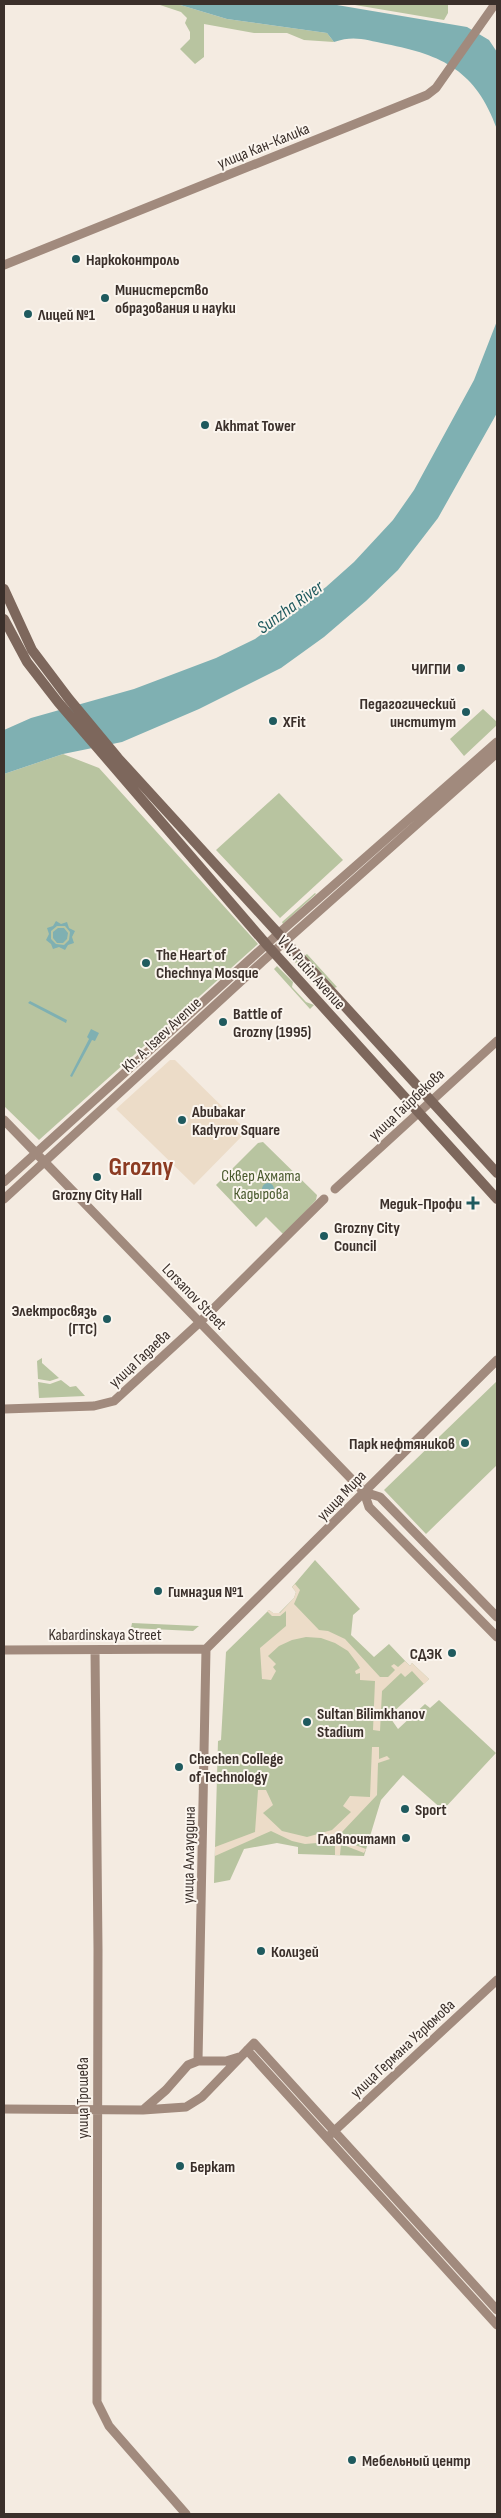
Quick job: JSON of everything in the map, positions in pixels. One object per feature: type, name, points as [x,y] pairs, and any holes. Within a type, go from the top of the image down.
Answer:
[{"type":"main road","points":[[4,589],[32,650],[114,760]]},
{"type":"main road","points":[[4,619],[27,662],[58,702],[114,760]]},
{"type":"main road","name":"V. V. Putin Avenue","points":[[114,760],[282,937],[497,1173]]},
{"type":"main road","name":"V. V. Putin Avenue","points":[[114,760],[270,948],[497,1199]]},
{"type":"street","name":"улица Кан-Калика","points":[[4,265],[411,102],[436,88],[494,5]]},
{"type":"street","name":"Kh. A. Isaev Avenue","points":[[4,1199],[46,1162],[390,836],[497,742]]},
{"type":"street","name":"Kh. A. Isaev Avenue","points":[[282,937],[396,843],[497,753]]},
{"type":"street","points":[[390,836],[396,843]]},
{"type":"street","name":"Kh. A. Isaev Avenue","points":[[4,1182],[270,948]]},
{"type":"street","name":"улица Гайрбекова","points":[[335,1189],[497,1040]]},
{"type":"street","name":"Lorsanov Street","points":[[4,1120],[364,1492],[370,1507],[497,1637]]},
{"type":"street","points":[[199,1322],[324,1199]]},
{"type":"street","name":"улица Гадаева","points":[[4,1409],[110,1403],[136,1383],[199,1322]]},
{"type":"street","name":"улица Мира","points":[[206,1649],[497,1360]]},
{"type":"street","name":"Lorsanov Street","points":[[364,1492],[380,1497],[497,1617]]},
{"type":"street","name":"Kabardinskaya Street","points":[[4,1650],[206,1649]]},
{"type":"street","name":"улица Аллауддина","points":[[198,2061],[206,1649]]},
{"type":"street","name":"улица Трошева","points":[[95,1650],[98,1808],[97,2402],[109,2426],[186,2514]]},
{"type":"street","name":"улица Германа Угрюмова","points":[[331,2134],[497,1980]]},
{"type":"street","points":[[4,2108],[176,2109],[193,2104],[250,2046],[497,2310]]},
{"type":"street","points":[[142,2110],[166,2090],[188,2065],[198,2061],[226,2061],[240,2056]]},
{"type":"street","points":[[331,2134],[497,2325]]},
{"type":"green space","points":[[157,4],[177,4],[227,19],[327,33],[334,42],[304,40],[287,33],[254,33],[204,24],[204,57],[195,64],[180,49],[190,39],[190,32],[185,23],[187,18],[181,12]]},
{"type":"green space","points":[[349,4],[443,4],[448,5],[448,13],[444,20]]},
{"type":"green space","points":[[483,709],[497,722],[497,725],[464,756],[450,739]]},
{"type":"green space","points":[[63,754],[99,768],[258,944],[39,1140],[4,1106],[4,774]]},
{"type":"green space","points":[[279,793],[343,860],[280,918],[216,850]]},
{"type":"green space","points":[[316,894],[283,924],[282,922]]},
{"type":"green space","points":[[307,954],[337,987],[334,988],[304,956]]},
{"type":"green space","points":[[297,960],[328,994],[325,996],[295,962]]},
{"type":"green space","points":[[277,966],[293,982],[292,987],[306,1002],[314,1005],[310,1009],[274,969]]},
{"type":"green space","name":"Сквер Ахмата Кадырова","points":[[263,1142],[317,1195],[316,1200],[284,1235],[266,1217],[256,1227],[216,1185],[258,1143]]},
{"type":"green space","points":[[42,1358],[42,1363],[59,1378],[50,1381],[38,1379],[37,1361]]},
{"type":"green space","points":[[61,1380],[70,1387],[76,1386],[85,1396],[39,1398],[38,1382],[50,1384]]},
{"type":"green space","name":"Парк нефтяников","points":[[497,1381],[497,1465],[426,1534],[384,1490]]},
{"type":"green space","name":"Sultan Bilimkhanov Stadium","points":[[315,1560],[360,1609],[353,1615],[351,1635],[374,1657],[389,1644],[410,1666],[412,1663],[429,1679],[389,1716],[398,1729],[425,1704],[430,1708],[439,1700],[496,1753],[443,1810],[403,1775],[381,1800],[364,1856],[298,1854],[298,1847],[277,1843],[244,1849],[230,1880],[214,1883],[218,1741],[221,1740],[226,1652],[269,1610],[273,1613],[279,1613],[294,1598],[296,1592],[292,1587]]},
{"type":"green space","points":[[132,1623],[199,1626],[193,1631],[131,1628]]},
{"type":"shaded area","name":"Abubakar Kadyrov Square","points":[[170,1060],[175,1060],[247,1131],[194,1185],[116,1109]]},
{"type":"shaded area","points":[[295,1584],[300,1590],[294,1604],[319,1630],[328,1631],[345,1639],[380,1677],[388,1677],[395,1670],[391,1666],[394,1664],[398,1667],[405,1661],[410,1666],[412,1663],[429,1679],[424,1684],[412,1671],[405,1677],[401,1673],[382,1691],[380,1731],[373,1730],[375,1681],[360,1680],[360,1673],[356,1674],[355,1671],[360,1668],[357,1663],[348,1651],[335,1643],[321,1638],[306,1637],[292,1640],[279,1646],[268,1656],[276,1664],[273,1667],[276,1671],[271,1680],[262,1679],[260,1648],[286,1626],[286,1611],[280,1616],[272,1616],[267,1611],[280,1613],[294,1598],[296,1592],[292,1587]]},
{"type":"shaded area","points":[[372,1747],[379,1747],[379,1759],[387,1756],[390,1759],[378,1763],[377,1795],[342,1832],[341,1840],[366,1849],[364,1853],[341,1844],[340,1855],[335,1855],[335,1837],[317,1843],[305,1844],[292,1841],[271,1831],[215,1856],[215,1847],[255,1832],[258,1790],[266,1790],[273,1805],[263,1813],[282,1831],[307,1837],[332,1830],[351,1812],[343,1806],[350,1796],[370,1797]]},
{"type":"water","points":[[177,4],[331,4],[467,27],[489,40],[497,52],[497,129],[489,109],[479,93],[468,80],[441,60],[406,48],[372,41],[348,39],[334,42],[327,33],[227,19]]},
{"type":"water","points":[[497,321],[497,413],[438,518],[398,570],[366,601],[324,637],[281,668],[199,709],[122,742],[63,754],[4,774],[4,730],[31,718],[134,689],[216,658],[255,639],[326,587],[354,562],[393,520],[414,490],[474,380]]},
{"type":"water","points":[[56,921],[61,924],[67,922],[69,928],[75,931],[72,937],[74,943],[68,945],[65,950],[59,947],[53,949],[46,940],[49,934],[47,928],[53,926]],"holes":[[[57,926],[65,926],[70,932],[69,940],[64,945],[56,944],[51,939],[51,931]]]},
{"type":"water","points":[[58,928],[64,928],[68,933],[67,939],[63,943],[57,943],[53,938],[53,932]]},
{"type":"water","points":[[30,1001],[67,1020],[66,1023],[28,1003]]},
{"type":"water","points":[[91,1029],[99,1033],[95,1041],[92,1040],[72,1077],[70,1076],[89,1039],[87,1037]]},
{"type":"water","points":[[268,1183],[274,1189],[268,1195],[262,1189]]},
{"type":"place","name":"Наркоконтроль","points":[[76,259]]},
{"type":"place","name":"Министерство образования и науки","points":[[105,298]]},
{"type":"place","name":"Лицей №1","points":[[28,314]]},
{"type":"place","name":"Akhmat Tower","points":[[205,425]]},
{"type":"place","name":"ЧИГПИ","points":[[461,668]]},
{"type":"place","name":"Педагогический институт","points":[[466,712]]},
{"type":"place","name":"XFit","points":[[273,721]]},
{"type":"place","name":"The Heart of Chechnya Mosque","points":[[146,963]]},
{"type":"place","name":"Battle of Grozny (1995)","points":[[223,1022]]},
{"type":"place","name":"Abubakar Kadyrov Square","points":[[182,1120]]},
{"type":"place","name":"Grozny City Hall","points":[[97,1177]]},
{"type":"place","name":"Медик-Профи","points":[[473,1203]]},
{"type":"place","name":"Grozny City Council","points":[[324,1236]]},
{"type":"place","name":"Электросвязь (ГТС)","points":[[107,1319]]},
{"type":"place","name":"Парк нефтяников","points":[[465,1443]]},
{"type":"place","name":"Гимназия №1","points":[[158,1591]]},
{"type":"place","name":"СДЭК","points":[[452,1653]]},
{"type":"place","name":"Sultan Bilimkhanov Stadium","points":[[307,1722]]},
{"type":"place","name":"Chechen College of Technology","points":[[179,1767]]},
{"type":"place","name":"Sport","points":[[405,1809]]},
{"type":"place","name":"Главпочтамп","points":[[406,1838]]},
{"type":"place","name":"Колизей","points":[[261,1951]]},
{"type":"place","name":"Беркат","points":[[180,2166]]},
{"type":"place","name":"Мебельный центр","points":[[352,2460]]},
{"type":"district","name":"Grozny","points":[[141,1166]]},
{"type":"water label","name":"Sunzha River","points":[[290,607]]}]
